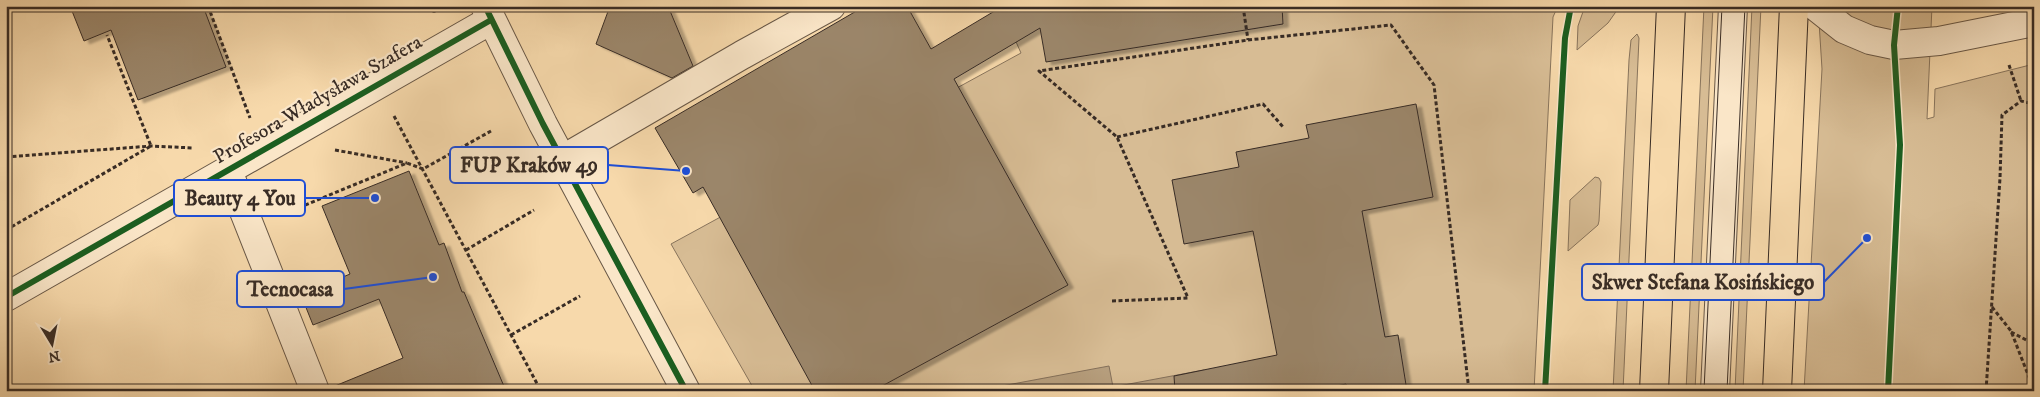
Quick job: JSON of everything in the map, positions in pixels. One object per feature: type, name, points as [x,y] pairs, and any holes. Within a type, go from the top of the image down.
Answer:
[{"type":"main road","points":[[1654,391],[1671,6]]},
{"type":"main road","points":[[1777,391],[1794,6]]},
{"type":"street","points":[[563,160],[742,55],[831,6]]},
{"type":"street","points":[[1715,391],[1733,6]]},
{"type":"street","points":[[1815,6],[1844,29],[1870,40],[1894,45],[1939,41],[2034,22]]},
{"type":"street","points":[[488,13],[563,160],[686,391]]},
{"type":"street","name":"Profesora Władysława Szafera","points":[[6,297],[228,171],[488,13]]},
{"type":"street","points":[[228,171],[315,391]]},
{"type":"path","points":[[208,6],[252,124]]},
{"type":"path","points":[[433,19],[434,6]]},
{"type":"path","points":[[1243,6],[1248,40]]},
{"type":"path","points":[[1112,301],[1188,298],[1116,137],[1040,71],[1248,40],[1391,25],[1434,86],[1469,391]]},
{"type":"path","points":[[108,36],[151,146]]},
{"type":"path","points":[[2009,65],[2021,101]]},
{"type":"path","points":[[1986,391],[2002,115],[2021,101],[2034,104]]},
{"type":"path","points":[[1116,137],[1263,104],[1284,128]]},
{"type":"path","points":[[390,108],[541,391]]},
{"type":"path","points":[[422,169],[491,130]]},
{"type":"path","points":[[6,230],[151,146]]},
{"type":"path","points":[[6,157],[151,146],[200,149]]},
{"type":"path","points":[[274,218],[407,163],[422,169]]},
{"type":"path","points":[[466,250],[534,210]]},
{"type":"path","points":[[511,335],[580,296]]},
{"type":"path","points":[[1992,307],[2010,331],[2034,390]]},
{"type":"path","points":[[2010,331],[2034,344]]},
{"type":"path","points":[[622,391],[629,387]]},
{"type":"shaded area","points":[[1000,6],[1558,6],[1553,17],[1534,391],[755,391],[671,244],[1021,53]]},
{"type":"shaded area","points":[[1585,6],[1620,6],[1608,23],[1577,50],[1578,26]]},
{"type":"shaded area","points":[[1704,6],[1713,6],[1695,391],[1686,391]]},
{"type":"shaded area","points":[[1752,6],[1761,6],[1743,391],[1735,391]]},
{"type":"shaded area","points":[[1818,6],[1932,6],[1927,119],[1934,117],[1935,89],[2034,64],[2034,391],[1804,391],[1822,69]]},
{"type":"shaded area","points":[[1637,34],[1639,38],[1623,391],[1613,391],[1629,60],[1631,40]]},
{"type":"shaded area","points":[[1595,177],[1599,178],[1601,182],[1598,225],[1568,251],[1570,200]]},
{"type":"shaded area","points":[[1109,366],[1113,387],[1204,370],[1208,391],[975,391]]},
{"type":"building","points":[[70,6],[203,6],[226,67],[138,100],[111,30],[84,41]]},
{"type":"building","points":[[610,6],[668,6],[693,66],[672,78],[596,44]]},
{"type":"building","points":[[865,6],[907,6],[931,49],[1003,6],[1282,6],[1283,24],[1046,62],[1040,28],[954,79],[1068,285],[873,391],[815,391],[703,187],[693,193],[655,128]]},
{"type":"building","points":[[1416,104],[1433,197],[1362,211],[1385,337],[1398,335],[1407,391],[1348,391],[1346,384],[1313,391],[1175,391],[1174,376],[1277,355],[1253,231],[1184,244],[1172,180],[1239,167],[1236,152],[1309,138],[1306,125]]},
{"type":"building","points":[[409,171],[439,245],[444,243],[462,292],[464,292],[506,391],[330,391],[330,388],[403,358],[379,299],[313,325],[301,295],[350,274],[322,206]]},
{"type":"tram line","points":[[1704,391],[1722,6]]},
{"type":"tram line","points":[[1727,391],[1745,6]]},
{"type":"cycle path","points":[[485,6],[543,124],[686,391]]},
{"type":"cycle path","points":[[1545,391],[1565,38],[1571,6]]},
{"type":"cycle path","points":[[1888,391],[1900,145],[1894,45],[1898,6]]},
{"type":"cycle path","points":[[6,297],[491,20]]},
{"type":"place","name":"FUP Kraków 49","points":[[686,171]]},
{"type":"place","name":"Beauty 4 You","points":[[375,198]]},
{"type":"place","name":"Skwer Stefana Kosińskiego","points":[[1867,238]]},
{"type":"place","name":"Tecnocasa","points":[[433,277]]}]
